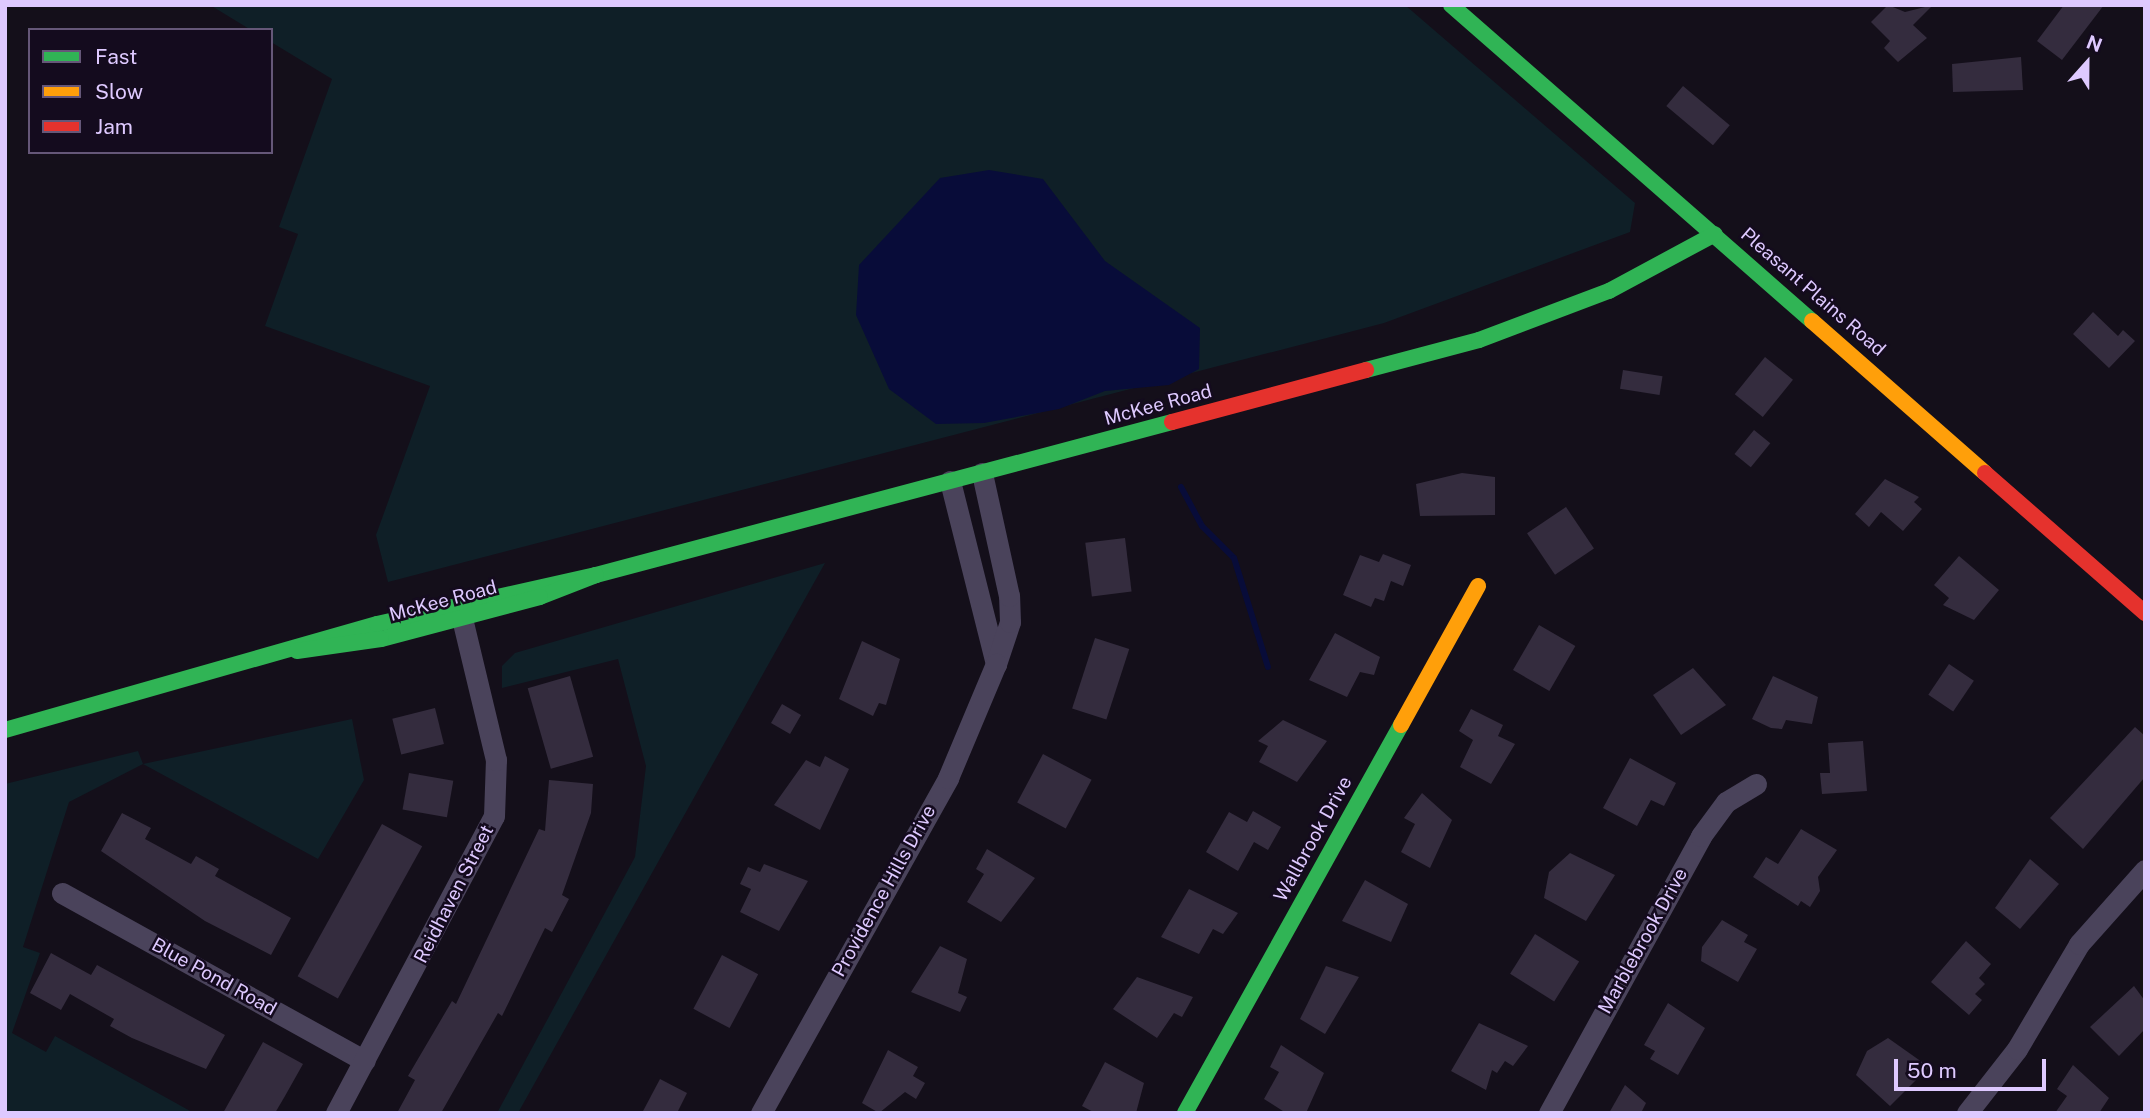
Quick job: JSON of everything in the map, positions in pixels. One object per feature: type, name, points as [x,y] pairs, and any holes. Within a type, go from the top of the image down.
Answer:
[{"type":"street","name":"Pleasant Plains Road","points":[[1455,7],[2145,613]]},
{"type":"street","name":"McKee Road","points":[[297,651],[462,618],[596,575],[1479,340],[1609,291],[1716,234]]},
{"type":"street","name":"Providence Hills Drive","points":[[761,1113],[948,778],[996,664],[1010,622],[1009,596],[982,473]]},
{"type":"street","points":[[950,481],[996,664]]},
{"type":"street","name":"McKee Road","points":[[5,730],[521,587],[596,575]]},
{"type":"street","name":"Wallbrook Drive","points":[[1185,1113],[1478,586]]},
{"type":"street","name":"Reidhaven Street","points":[[337,1113],[494,816],[496,760],[462,618]]},
{"type":"street","name":"Marblebrook Drive","points":[[1549,1113],[1701,836],[1726,802],[1756,784]]},
{"type":"street","points":[[1966,1113],[2017,1049],[2079,944],[2145,870]]},
{"type":"street","name":"Blue Pond Road","points":[[62,893],[365,1061]]},
{"type":"shaded area","points":[[210,5],[1405,5],[1635,203],[1630,232],[1384,323],[388,582],[376,535],[430,386],[265,326],[298,234],[279,227],[332,79],[273,43],[273,28],[248,28]]},
{"type":"shaded area","points":[[989,170],[1043,179],[1105,261],[1200,328],[1199,369],[1169,385],[1105,391],[1059,409],[984,423],[936,424],[889,389],[856,315],[859,265],[940,178]]},
{"type":"shaded area","points":[[825,563],[518,1113],[497,1113],[635,857],[646,766],[618,659],[502,688],[502,666],[515,653]]},
{"type":"shaded area","points":[[352,719],[364,780],[318,859],[143,764]]},
{"type":"shaded area","points":[[138,751],[143,764],[69,802],[23,947],[40,953],[12,1033],[46,1052],[55,1036],[192,1112],[5,1113],[5,784]]},
{"type":"building","points":[[1888,5],[1905,12],[1933,5],[1913,25],[1927,38],[1898,62],[1884,48],[1890,41],[1871,22]]},
{"type":"building","points":[[2064,5],[2104,5],[2062,60],[2037,41]]},
{"type":"building","points":[[2021,57],[2023,90],[1953,92],[1952,64]]},
{"type":"building","points":[[1683,86],[1730,125],[1713,145],[1666,106]]},
{"type":"building","points":[[2093,312],[2118,336],[2123,330],[2135,341],[2109,368],[2073,334]]},
{"type":"building","points":[[1765,357],[1793,380],[1763,417],[1735,394]]},
{"type":"building","points":[[1623,370],[1663,376],[1660,395],[1620,389]]},
{"type":"building","points":[[1754,430],[1770,443],[1751,467],[1734,454]]},
{"type":"building","points":[[1462,473],[1495,477],[1495,515],[1420,516],[1416,484]]},
{"type":"building","points":[[1885,479],[1919,497],[1914,502],[1922,509],[1903,531],[1881,512],[1869,527],[1855,514]]},
{"type":"building","points":[[1566,507],[1594,548],[1555,575],[1527,533]]},
{"type":"building","points":[[1125,538],[1132,592],[1092,596],[1085,543]]},
{"type":"building","points":[[1383,554],[1411,565],[1403,586],[1391,581],[1384,601],[1375,598],[1371,607],[1343,595],[1360,555],[1379,562]]},
{"type":"building","points":[[1959,556],[1999,590],[1974,620],[1943,605],[1949,598],[1934,585]]},
{"type":"building","points":[[1539,625],[1575,646],[1549,691],[1513,670]]},
{"type":"building","points":[[1335,633],[1380,657],[1374,675],[1360,672],[1347,697],[1309,680]]},
{"type":"building","points":[[1095,638],[1129,649],[1106,720],[1072,708]]},
{"type":"building","points":[[862,641],[900,659],[886,705],[879,703],[873,716],[839,699]]},
{"type":"building","points":[[1949,664],[1974,681],[1953,711],[1928,695]]},
{"type":"building","points":[[1693,668],[1726,705],[1681,735],[1653,695]]},
{"type":"building","points":[[570,676],[593,757],[551,769],[528,688]]},
{"type":"building","points":[[1773,676],[1818,697],[1812,724],[1786,720],[1782,729],[1771,728],[1752,719]]},
{"type":"building","points":[[782,704],[801,715],[790,734],[771,723]]},
{"type":"building","points":[[435,708],[444,744],[401,755],[392,719]]},
{"type":"building","points":[[1471,709],[1503,725],[1498,736],[1515,744],[1491,784],[1460,767],[1473,740],[1459,731]]},
{"type":"building","points":[[1283,720],[1327,741],[1297,782],[1259,762],[1268,746],[1258,741]]},
{"type":"building","points":[[2135,727],[2145,736],[2145,777],[2083,849],[2050,818]]},
{"type":"building","points":[[1863,741],[1867,791],[1822,794],[1820,773],[1830,773],[1828,743]]},
{"type":"building","points":[[1043,754],[1092,780],[1066,828],[1017,803]]},
{"type":"building","points":[[825,756],[849,769],[820,830],[774,805],[806,760],[820,767]]},
{"type":"building","points":[[1630,758],[1676,783],[1664,806],[1651,800],[1637,826],[1603,808]]},
{"type":"building","points":[[409,773],[453,781],[447,817],[403,809]]},
{"type":"building","points":[[549,780],[593,784],[591,813],[562,895],[569,899],[552,932],[545,928],[502,1016],[498,1013],[441,1113],[397,1113],[415,1080],[408,1076],[452,1001],[456,1004],[539,829],[545,831]]},
{"type":"building","points":[[1422,793],[1452,820],[1430,868],[1401,852],[1415,824],[1404,818]]},
{"type":"building","points":[[1253,811],[1281,827],[1268,850],[1254,842],[1238,871],[1206,852],[1229,812],[1247,822]]},
{"type":"building","points":[[122,813],[151,828],[145,839],[191,864],[196,856],[219,869],[215,876],[291,918],[271,955],[205,921],[101,851]]},
{"type":"building","points":[[382,824],[422,846],[338,998],[298,976]]},
{"type":"building","points":[[1801,829],[1837,850],[1818,877],[1820,891],[1810,907],[1801,901],[1798,906],[1753,877],[1766,857],[1778,864]]},
{"type":"building","points":[[987,849],[1035,878],[1001,922],[967,902],[984,874],[976,869]]},
{"type":"building","points":[[1570,853],[1615,875],[1586,921],[1544,898],[1549,872]]},
{"type":"building","points":[[2030,859],[2059,884],[2020,929],[1995,908]]},
{"type":"building","points":[[764,864],[808,881],[779,931],[740,912],[751,889],[740,884],[748,867],[760,872]]},
{"type":"building","points":[[1365,880],[1408,904],[1391,942],[1342,921]]},
{"type":"building","points":[[1189,889],[1238,913],[1223,934],[1213,929],[1199,954],[1161,937]]},
{"type":"building","points":[[1722,920],[1748,935],[1744,942],[1757,949],[1738,982],[1701,961],[1702,947]]},
{"type":"building","points":[[1535,934],[1579,962],[1554,1001],[1510,974]]},
{"type":"building","points":[[1966,941],[1991,964],[1979,978],[1985,984],[1975,994],[1982,1000],[1969,1015],[1931,982]]},
{"type":"building","points":[[940,946],[967,959],[958,993],[967,997],[960,1012],[911,992]]},
{"type":"building","points":[[51,953],[91,975],[97,965],[225,1035],[206,1069],[110,1026],[114,1019],[70,994],[61,1010],[30,993]]},
{"type":"building","points":[[722,955],[758,974],[730,1028],[693,1009]]},
{"type":"building","points":[[1326,966],[1359,977],[1325,1034],[1300,1019]]},
{"type":"building","points":[[1137,977],[1193,997],[1182,1017],[1174,1013],[1157,1038],[1113,1009]]},
{"type":"building","points":[[2134,986],[2145,1001],[2145,1029],[2119,1056],[2090,1027]]},
{"type":"building","points":[[1668,1003],[1705,1028],[1678,1075],[1650,1059],[1655,1051],[1644,1045]]},
{"type":"building","points":[[1479,1023],[1528,1046],[1513,1066],[1505,1061],[1497,1073],[1492,1070],[1486,1090],[1451,1071]]},
{"type":"building","points":[[1888,1038],[1929,1067],[1890,1106],[1856,1075],[1867,1051]]},
{"type":"building","points":[[263,1042],[303,1064],[285,1096],[275,1113],[223,1113]]},
{"type":"building","points":[[1281,1045],[1324,1073],[1306,1113],[1286,1113],[1264,1099],[1279,1072],[1270,1067]]},
{"type":"building","points":[[888,1050],[918,1067],[913,1076],[925,1083],[916,1099],[905,1092],[879,1113],[862,1103]]},
{"type":"building","points":[[1105,1062],[1144,1083],[1136,1113],[1095,1113],[1082,1106]]},
{"type":"building","points":[[2073,1065],[2109,1098],[2099,1113],[2055,1113],[2067,1096],[2057,1089]]},
{"type":"building","points":[[660,1079],[687,1093],[677,1113],[642,1113]]},
{"type":"building","points":[[1625,1085],[1646,1103],[1641,1113],[1609,1113]]},
{"type":"waterway","points":[[1181,487],[1202,526],[1234,558],[1268,667]]},
{"type":"traffic: fast","points":[[1451,5],[1812,321]]},
{"type":"traffic: fast","points":[[1366,370],[1479,340],[1609,291],[1715,234]]},
{"type":"traffic: fast","points":[[596,575],[1172,422]]},
{"type":"traffic: fast","points":[[5,730],[377,624],[596,575],[540,597],[381,639],[297,651]]},
{"type":"traffic: fast","points":[[1185,1113],[1401,725]]},
{"type":"traffic: slow","points":[[1812,321],[1985,473]]},
{"type":"traffic: slow","points":[[1401,725],[1478,586]]},
{"type":"traffic: jam","points":[[1172,422],[1366,370]]},
{"type":"traffic: jam","points":[[1985,473],[2145,613]]}]
